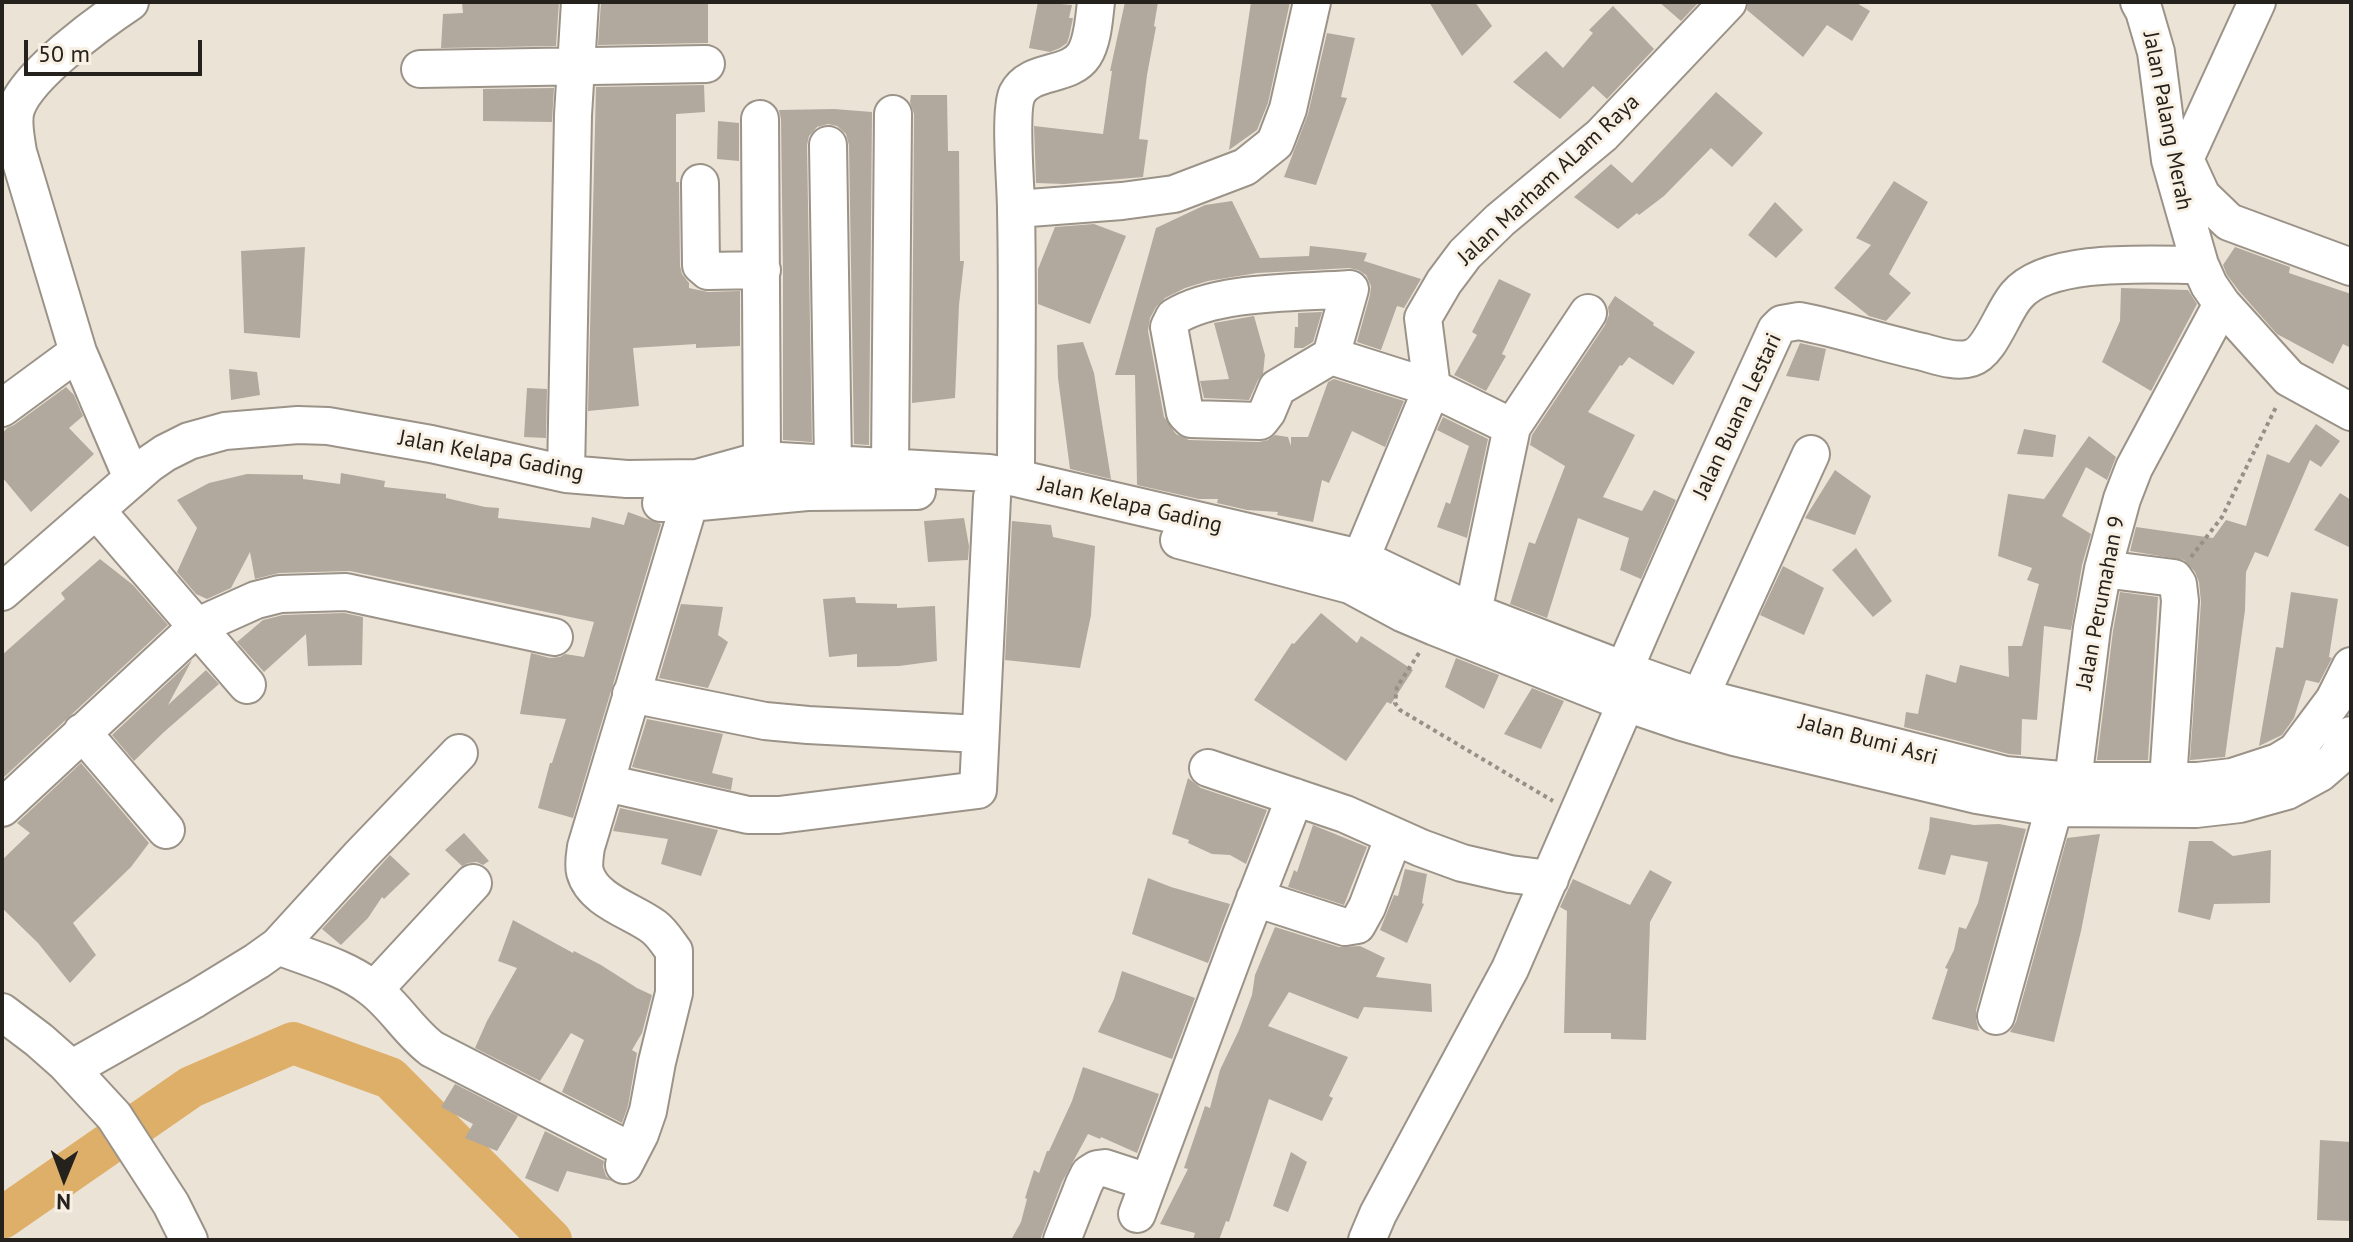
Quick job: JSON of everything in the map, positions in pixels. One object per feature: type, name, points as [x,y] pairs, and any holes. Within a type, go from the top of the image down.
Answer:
[{"type":"street","points":[[130,2],[100,22],[56,59],[23,95],[16,108],[15,130],[18,152],[78,352],[132,478]]},
{"type":"street","points":[[566,474],[573,115],[580,2]]},
{"type":"street","points":[[606,783],[748,815],[779,815],[978,790],[980,734],[1004,488],[1016,209],[1014,116],[1017,95],[1031,80],[1071,66],[1085,54],[1096,2]]},
{"type":"street","points":[[1016,209],[1174,194],[1245,167],[1275,143],[1288,109],[1312,2]]},
{"type":"street","name":"Jalan Marham ALam Raya","points":[[1432,388],[1423,318],[1465,254],[1500,220],[1602,135],[1728,2]]},
{"type":"street","name":"Jalan Palang Merah","points":[[2139,2],[2156,52],[2200,265],[2209,285],[2222,304],[2289,378],[2351,412]]},
{"type":"street","points":[[2257,2],[2178,160],[2202,196],[2229,222],[2351,267]]},
{"type":"street","points":[[420,69],[706,64]]},
{"type":"street","points":[[890,468],[893,114]]},
{"type":"street","points":[[760,119],[762,460]]},
{"type":"street","points":[[828,145],[833,464]]},
{"type":"street","points":[[700,183],[701,265],[708,271],[762,270]]},
{"type":"street","name":"Jalan Buana Lestari","points":[[1625,686],[1679,542],[1776,330],[1782,324],[1789,321],[1807,322],[1905,348],[1954,359],[1968,359],[1985,348],[2018,292],[2054,273],[2100,266],[2200,265]]},
{"type":"street","points":[[1331,356],[1350,289],[1245,296],[1205,303],[1174,317],[1169,327],[1185,413],[1197,421],[1260,421],[1277,388],[1331,356],[1432,388],[1512,427]]},
{"type":"street","name":"Jalan Perumahan 9","points":[[1996,1016],[2063,795],[2103,569],[2122,499],[2134,468],[2222,304]]},
{"type":"street","points":[[1473,612],[1512,427],[1588,313]]},
{"type":"street","points":[[2,408],[78,352]]},
{"type":"street","points":[[1355,572],[1432,388]]},
{"type":"street","name":"Jalan Kelapa Gading","points":[[103,519],[132,478],[165,453],[189,441],[225,431],[284,426],[551,495],[626,503],[693,490],[762,460],[989,473],[1004,488]]},
{"type":"street","name":"Jalan Kelapa Gading","points":[[9,594],[103,519],[177,473],[204,461],[326,438],[431,444],[566,474],[627,479],[693,490],[807,492],[1004,488],[1355,572]]},
{"type":"street","points":[[1700,697],[1811,454]]},
{"type":"street","points":[[278,946],[332,967],[374,990],[432,1049],[628,1158],[648,1111],[674,993],[676,965],[674,951],[654,927],[609,900],[593,886],[586,875],[586,847],[693,490]]},
{"type":"street","points":[[103,519],[247,685]]},
{"type":"street","points":[[2103,569],[2174,578],[2178,584],[2180,601],[2168,781]]},
{"type":"street","name":"Jalan Bumi Asri","points":[[1355,572],[1402,613],[1435,627],[1625,686],[1700,697],[1979,782]]},
{"type":"street","name":"Jalan Bumi Asri","points":[[1355,572],[1473,612],[1734,737],[1979,782],[2063,795],[2196,809],[2240,804],[2287,791],[2320,773],[2335,760],[2351,735]]},
{"type":"street","points":[[2,808],[198,626],[256,600],[280,594],[346,592],[554,637]]},
{"type":"street","name":"Jalan Bumi Asri","points":[[2063,795],[2168,781],[2232,777],[2278,762],[2296,751],[2334,700],[2351,666]]},
{"type":"street","points":[[1367,1240],[1378,1214],[1510,969],[1577,815],[1625,686]]},
{"type":"street","points":[[631,694],[765,721],[980,734]]},
{"type":"street","points":[[82,732],[166,830]]},
{"type":"street","points":[[71,1069],[195,999],[278,946],[459,753]]},
{"type":"street","points":[[1208,768],[1345,814],[1462,863],[1550,879]]},
{"type":"street","points":[[1062,1240],[1084,1184],[1089,1174],[1097,1169],[1105,1168],[1142,1198],[1295,797]]},
{"type":"street","points":[[1255,898],[1345,927],[1357,925],[1394,836]]},
{"type":"street","points":[[374,990],[473,883]]},
{"type":"street","points":[[2,1012],[71,1069],[114,1116],[189,1240]]},
{"type":"path","points":[[2174,578],[2222,517],[2289,378]]},
{"type":"path","points":[[1435,627],[1397,687],[1395,703],[1400,710],[1577,815]]},
{"type":"building","points":[[462,2],[559,2],[556,46],[441,48],[443,14],[463,13]]},
{"type":"building","points":[[601,2],[708,2],[708,43],[598,45]]},
{"type":"building","points":[[1038,2],[1072,5],[1069,18],[1073,18],[1067,43],[1050,52],[1029,48]]},
{"type":"building","points":[[1125,2],[1158,2],[1139,139],[1148,140],[1143,177],[1064,184],[1036,183],[1034,126],[1103,134],[1110,71]]},
{"type":"building","points":[[1251,2],[1290,2],[1268,103],[1257,130],[1229,150]]},
{"type":"building","points":[[1429,2],[1475,2],[1492,26],[1462,56]]},
{"type":"building","points":[[1659,2],[1699,2],[1681,21]]},
{"type":"building","points":[[1748,2],[1855,2],[1870,11],[1852,41],[1827,25],[1803,57],[1747,10]]},
{"type":"building","points":[[1613,6],[1654,49],[1607,99],[1593,86],[1560,119],[1513,82],[1546,51],[1563,68],[1593,33],[1589,30]]},
{"type":"building","points":[[1327,33],[1355,38],[1341,97],[1347,98],[1316,185],[1284,177],[1308,114]]},
{"type":"building","points":[[704,85],[705,112],[676,114],[680,266],[689,288],[708,292],[740,291],[740,346],[696,348],[696,344],[633,348],[639,406],[588,411],[596,87]]},
{"type":"building","points":[[554,88],[552,122],[483,121],[483,89]]},
{"type":"building","points":[[1716,92],[1763,133],[1732,167],[1711,148],[1664,196],[1618,229],[1574,197],[1611,164],[1632,183]]},
{"type":"building","points":[[911,95],[947,95],[948,151],[959,151],[960,261],[964,261],[955,398],[912,403],[914,114]]},
{"type":"building","points":[[779,110],[872,112],[869,445],[854,444],[849,145],[846,134],[837,126],[828,124],[817,127],[809,136],[807,145],[812,442],[783,440]]},
{"type":"building","points":[[718,121],[739,123],[739,161],[717,159]]},
{"type":"building","points":[[1894,181],[1928,202],[1889,274],[1911,293],[1886,321],[1869,316],[1834,288],[1871,245],[1856,238]]},
{"type":"building","points":[[1232,201],[1260,258],[1309,256],[1310,246],[1339,249],[1367,253],[1364,261],[1421,279],[1404,308],[1397,306],[1381,350],[1357,342],[1371,286],[1366,275],[1349,268],[1257,273],[1208,281],[1165,298],[1150,318],[1148,331],[1164,417],[1176,434],[1189,440],[1259,442],[1275,435],[1288,437],[1291,446],[1291,437],[1308,437],[1328,382],[1334,379],[1404,401],[1385,447],[1352,431],[1329,483],[1322,480],[1313,522],[1277,515],[1278,512],[1247,510],[1217,503],[1218,499],[1199,499],[1137,485],[1135,375],[1115,375],[1156,228],[1205,205]]},
{"type":"building","points":[[1775,202],[1803,230],[1776,258],[1748,235]]},
{"type":"building","points":[[1094,224],[1126,236],[1090,324],[1038,304],[1038,269],[1055,227]]},
{"type":"building","points":[[305,247],[300,338],[244,333],[241,251]]},
{"type":"building","points":[[2235,247],[2290,267],[2289,273],[2351,294],[2351,348],[2343,344],[2333,364],[2277,334],[2227,275],[2223,265]]},
{"type":"building","points":[[1499,279],[1531,294],[1502,354],[1506,356],[1486,391],[1454,375],[1477,335],[1472,332]]},
{"type":"building","points":[[2121,288],[2188,290],[2197,304],[2151,391],[2102,362],[2120,321]]},
{"type":"building","points":[[1615,296],[1695,352],[1673,385],[1629,357],[1620,365],[1588,412],[1635,435],[1603,497],[1642,511],[1654,490],[1676,500],[1641,579],[1620,570],[1629,538],[1578,518],[1547,618],[1510,604],[1529,542],[1535,544],[1565,466],[1530,445],[1532,435],[1605,325],[1608,307]]},
{"type":"building","points":[[1322,312],[1313,342],[1303,348],[1294,348],[1298,313]]},
{"type":"building","points":[[1254,316],[1265,355],[1263,374],[1249,400],[1204,398],[1200,381],[1229,379],[1214,323]]},
{"type":"building","points":[[1083,342],[1094,373],[1111,479],[1070,469],[1058,378],[1057,345]]},
{"type":"building","points":[[1800,343],[1826,349],[1819,381],[1786,376]]},
{"type":"building","points":[[229,369],[257,372],[260,395],[231,400]]},
{"type":"building","points":[[66,387],[74,395],[83,416],[69,428],[94,454],[31,512],[2,477],[2,434]]},
{"type":"building","points":[[527,388],[547,389],[546,438],[524,437]]},
{"type":"building","points":[[1443,417],[1488,439],[1467,538],[1437,527],[1446,502],[1450,504],[1469,446],[1437,430]]},
{"type":"building","points":[[2316,424],[2340,441],[2321,467],[2310,460],[2268,557],[2255,552],[2246,572],[2245,610],[2225,757],[2190,760],[2201,602],[2199,582],[2184,560],[2130,551],[2136,527],[2213,538],[2226,520],[2246,526],[2267,454],[2289,463]]},
{"type":"building","points":[[2024,429],[2056,435],[2053,457],[2017,454]]},
{"type":"building","points":[[2089,436],[2116,457],[2107,480],[2086,467],[2062,516],[2091,534],[2082,565],[2071,630],[2044,626],[2037,720],[2022,719],[2021,755],[1904,727],[1906,712],[1918,714],[1926,674],[1956,683],[1960,665],[2009,677],[2008,646],[2022,646],[2039,584],[2027,580],[2032,568],[1998,556],[2008,494],[2044,499]]},
{"type":"building","points":[[1835,470],[1871,496],[1855,535],[1805,518]]},
{"type":"building","points":[[341,473],[385,481],[384,487],[446,494],[446,498],[499,508],[498,518],[590,528],[592,517],[624,525],[628,512],[661,524],[573,818],[538,808],[566,719],[520,714],[531,653],[550,658],[565,654],[584,657],[594,622],[350,571],[279,573],[255,579],[250,552],[231,588],[207,599],[196,594],[177,572],[197,528],[177,500],[209,483],[247,474],[303,475],[303,479],[340,484]]},
{"type":"building","points":[[2340,493],[2351,500],[2351,548],[2314,530]]},
{"type":"building","points":[[964,518],[968,560],[928,562],[924,521]]},
{"type":"building","points":[[1012,521],[1051,525],[1053,537],[1095,546],[1091,615],[1080,668],[1005,660]]},
{"type":"building","points":[[1856,548],[1892,601],[1873,617],[1832,570]]},
{"type":"building","points":[[100,559],[133,585],[168,625],[2,779],[2,655],[65,599],[61,593]]},
{"type":"building","points":[[1783,566],[1824,588],[1804,635],[1760,615]]},
{"type":"building","points":[[2120,592],[2158,597],[2148,760],[2097,760]]},
{"type":"building","points":[[2291,592],[2338,599],[2329,657],[2332,658],[2319,683],[2306,680],[2294,718],[2282,735],[2259,746],[2276,647],[2283,648]]},
{"type":"building","points":[[855,597],[856,603],[897,604],[897,608],[935,606],[937,661],[857,667],[857,654],[829,657],[823,599]]},
{"type":"building","points":[[681,604],[723,607],[718,635],[728,642],[708,688],[659,678]]},
{"type":"building","points":[[344,613],[363,617],[362,665],[308,666],[306,634],[264,672],[237,642],[263,620],[283,615]]},
{"type":"building","points":[[1321,613],[1357,643],[1361,636],[1413,670],[1391,704],[1387,702],[1346,761],[1254,700],[1292,643]]},
{"type":"building","points":[[1456,658],[1499,675],[1484,709],[1445,687]]},
{"type":"building","points":[[192,660],[168,705],[206,670],[219,684],[134,761],[112,735]]},
{"type":"building","points":[[1532,688],[1564,701],[1541,749],[1504,734]]},
{"type":"building","points":[[647,719],[723,734],[712,773],[733,778],[731,790],[632,767]]},
{"type":"building","points":[[81,763],[149,843],[131,867],[73,923],[96,955],[70,983],[38,943],[2,908],[2,860],[30,833],[17,823]]},
{"type":"building","points":[[1188,778],[1201,788],[1267,810],[1246,864],[1230,855],[1212,854],[1172,834]]},
{"type":"building","points":[[620,808],[718,830],[701,876],[661,864],[668,839],[613,831]]},
{"type":"building","points":[[1930,817],[1974,825],[1999,824],[2026,829],[1976,1010],[1979,1031],[1932,1019],[1959,927],[1966,929],[1978,903],[1988,862],[1951,855],[1945,875],[1918,869]]},
{"type":"building","points":[[1313,825],[1367,847],[1344,905],[1288,887],[1294,870],[1297,872]]},
{"type":"building","points":[[464,833],[489,861],[483,865],[477,862],[462,866],[445,850]]},
{"type":"building","points":[[2100,834],[2054,1042],[2010,1032],[2016,1022],[2067,838]]},
{"type":"building","points":[[2189,841],[2212,841],[2233,856],[2271,850],[2270,903],[2214,904],[2210,920],[2178,912]]},
{"type":"building","points":[[390,855],[410,874],[384,899],[382,897],[368,918],[341,945],[322,929]]},
{"type":"building","points":[[1405,869],[1427,874],[1424,904],[1407,943],[1380,930],[1394,895],[1398,896]]},
{"type":"building","points":[[1650,870],[1672,882],[1650,922],[1646,1040],[1611,1039],[1611,1033],[1564,1033],[1567,911],[1560,907],[1573,879],[1630,905]]},
{"type":"building","points":[[1148,878],[1230,904],[1208,963],[1132,934]]},
{"type":"building","points":[[513,920],[652,995],[642,1033],[632,1050],[637,1053],[622,1123],[562,1092],[584,1040],[571,1033],[540,1081],[475,1048],[517,968],[498,961]]},
{"type":"building","points":[[1275,927],[1339,947],[1360,946],[1385,958],[1376,977],[1431,984],[1432,1012],[1364,1007],[1358,1019],[1289,992],[1268,1026],[1348,1057],[1329,1096],[1333,1098],[1322,1121],[1269,1099],[1229,1222],[1226,1221],[1219,1240],[1193,1240],[1195,1233],[1160,1224],[1188,1169],[1184,1168],[1205,1106],[1210,1108],[1220,1070],[1239,1030],[1252,995],[1255,975]]},
{"type":"building","points":[[1122,971],[1195,998],[1172,1059],[1098,1032],[1114,999]]},
{"type":"building","points":[[1083,1067],[1159,1094],[1137,1153],[1088,1134],[1062,1182],[1040,1240],[1011,1240],[1021,1222],[1034,1170],[1039,1173],[1072,1101]]},
{"type":"building","points":[[455,1084],[518,1116],[497,1151],[465,1138],[473,1124],[441,1107]]},
{"type":"building","points":[[545,1131],[604,1161],[606,1176],[612,1181],[567,1171],[558,1192],[525,1178]]},
{"type":"building","points":[[2320,1140],[2351,1142],[2351,1221],[2317,1220]]},
{"type":"building","points":[[1291,1152],[1307,1162],[1288,1212],[1273,1206]]},
{"type":"waterway","points":[[2,1218],[191,1087],[293,1043],[390,1078],[551,1240]]}]
